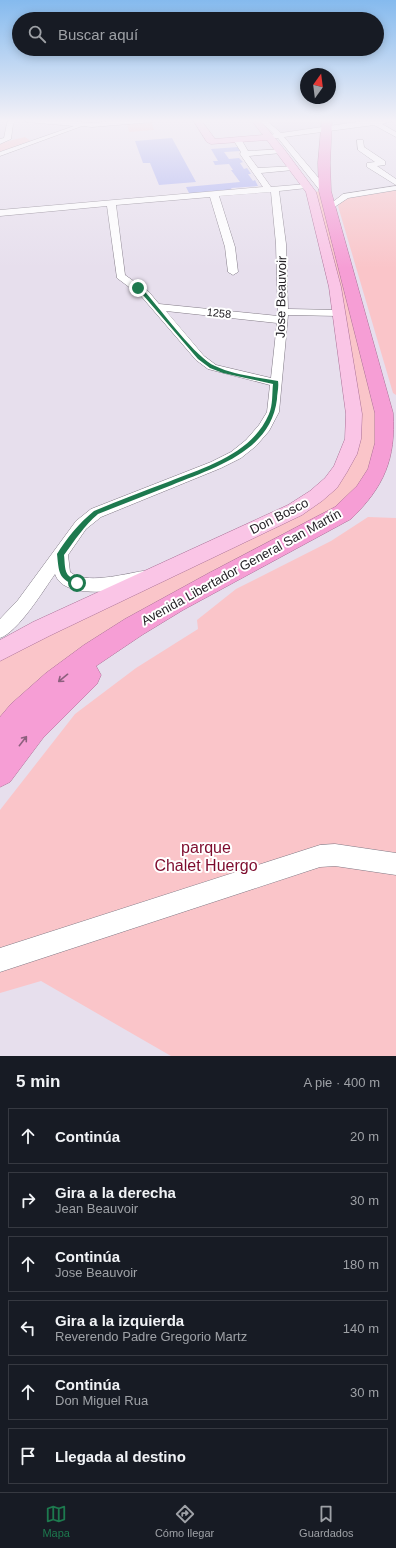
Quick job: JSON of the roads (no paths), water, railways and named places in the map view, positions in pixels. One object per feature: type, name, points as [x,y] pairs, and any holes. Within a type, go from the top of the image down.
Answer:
[{"type":"highway","name":"Avenida Libertador General San Martín","points":[[0,739],[10,722],[81,663],[124,632],[176,602],[342,513],[356,502],[377,473],[383,457],[386,438],[384,413],[324,194],[324,169]]},
{"type":"highway","name":"Avenida Libertador General San Martín","points":[[328,169],[324,194],[356,273],[390,399],[396,439]]},
{"type":"highway","name":"Avenida Libertador General San Martín","points":[[0,772],[34,728],[98,665],[172,617],[316,540],[357,513],[372,498],[383,482],[392,462],[396,447]]},
{"type":"main road","name":"Don Bosco","points":[[295,169],[324,194]]},
{"type":"main road","name":"Don Bosco","points":[[0,651],[41,629],[295,510],[316,496],[331,483],[348,454],[353,439],[354,426],[335,287],[311,192],[324,194]]},
{"type":"street","points":[[254,170],[263,169]]},
{"type":"street","name":"Don Bosco","points":[[303,169],[324,194]]},
{"type":"street","points":[[376,169],[396,183]]},
{"type":"street","points":[[254,170],[272,190]]},
{"type":"street","points":[[0,213],[272,190],[346,196],[396,188]]},
{"type":"street","name":"Jose Beauvoir","points":[[0,631],[24,605],[82,525],[96,513],[216,465],[236,455],[251,443],[264,428],[273,412],[283,316],[281,244],[272,190]]},
{"type":"street","points":[[214,195],[230,247],[233,272]]},
{"type":"street","points":[[111,203],[120,276],[145,294],[200,358],[212,367],[223,371],[276,382]]},
{"type":"street","name":"1258","points":[[155,307],[283,316],[339,313]]},
{"type":"street","points":[[60,554],[62,571],[66,578],[77,583],[88,585],[156,576]]},
{"type":"street","points":[[0,960],[320,856],[335,855],[396,864]]},
{"type":"park label","name":"parque Chalet Huergo","points":[[206,856]]}]
